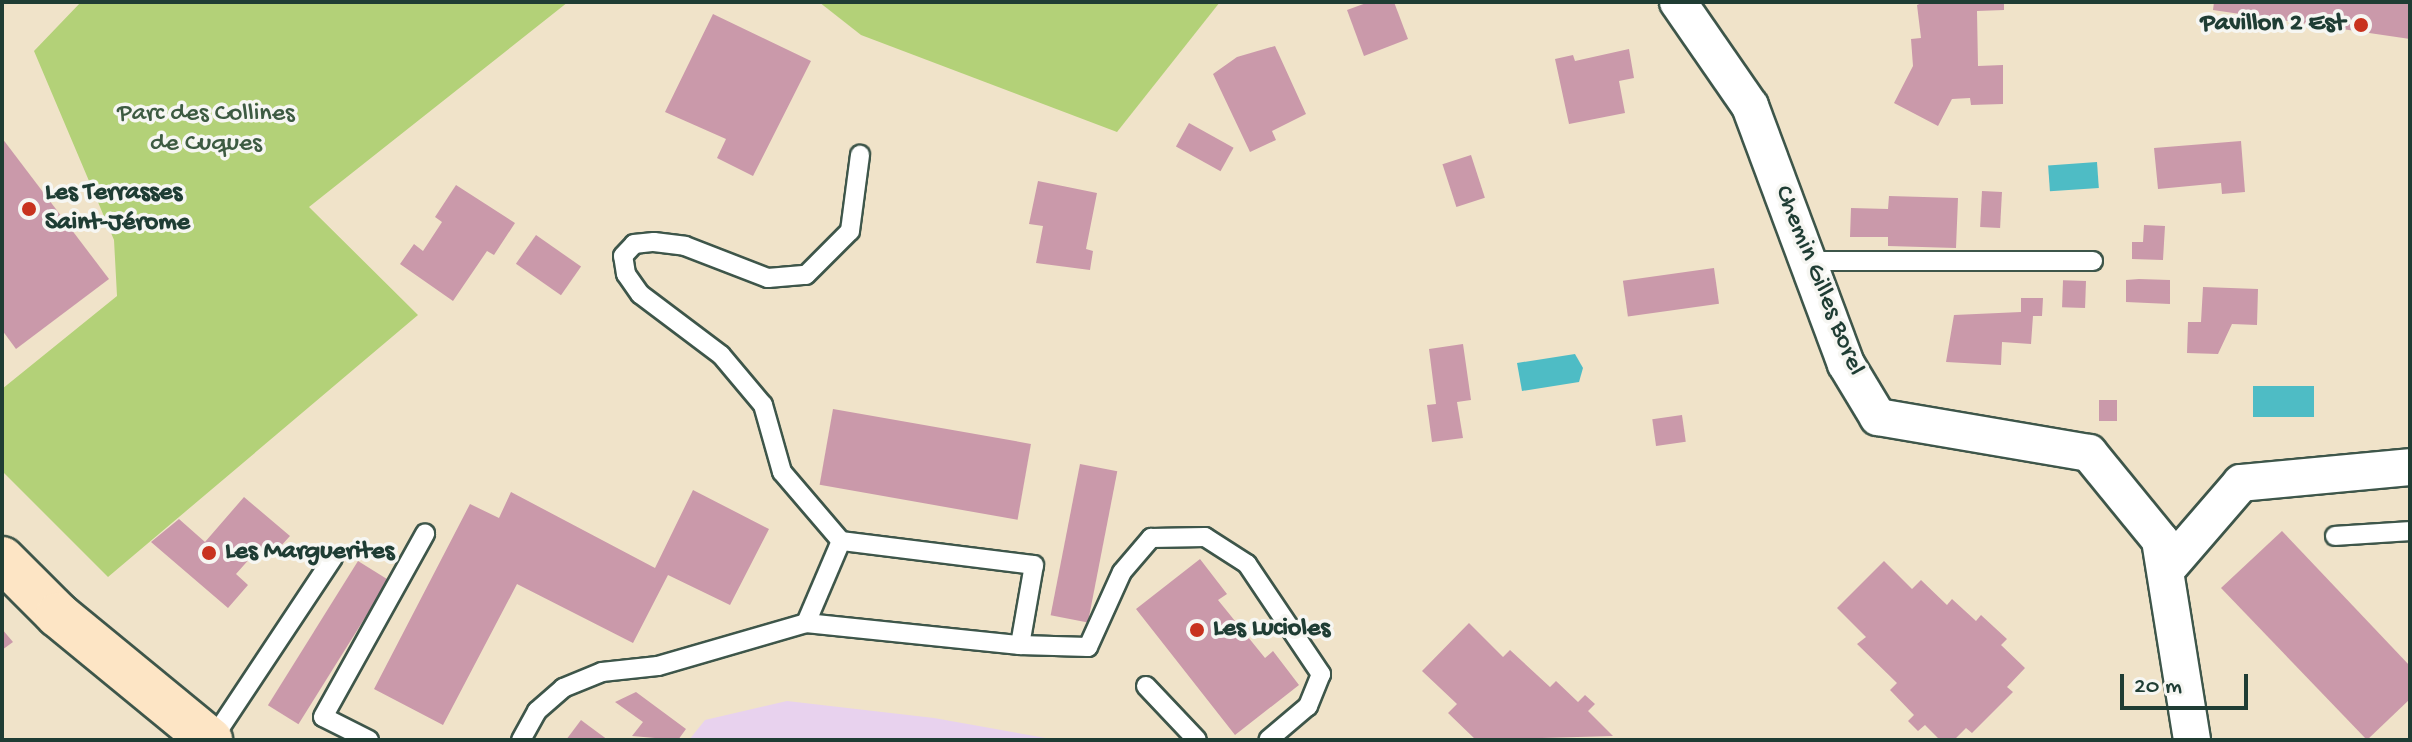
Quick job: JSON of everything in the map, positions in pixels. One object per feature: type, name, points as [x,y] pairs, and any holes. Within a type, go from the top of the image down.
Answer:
[{"type":"street","name":"Chemin Gilles Borel","points":[[1678,2],[1750,106],[1846,364],[1878,417],[2089,453],[2160,540],[2192,740]]},
{"type":"street","points":[[2166,570],[2241,483],[2410,467]]},
{"type":"street","points":[[4,566],[58,615],[211,740]]},
{"type":"lane","points":[[860,155],[850,231],[806,275],[768,278],[685,246],[654,242],[634,244],[623,256],[626,274],[640,294],[721,355],[763,405],[782,472],[841,541],[1034,565],[1020,645]]},
{"type":"lane","points":[[1809,261],[2093,261]]},
{"type":"lane","points":[[2335,536],[2410,531]]},
{"type":"lane","points":[[369,740],[323,717],[425,534]]},
{"type":"lane","points":[[521,740],[537,711],[563,688],[589,678],[658,666],[806,623],[1020,645],[1088,647],[1122,572],[1151,538],[1205,537],[1247,564],[1321,674],[1308,706],[1268,740]]},
{"type":"lane","points":[[806,623],[841,541]]},
{"type":"lane","points":[[211,740],[333,558]]},
{"type":"lane","points":[[1146,686],[1197,740]]},
{"type":"shaded area","points":[[787,701],[934,718],[1057,740],[689,740],[705,720]]},
{"type":"green space","name":"Parc des Collines de Cuques","points":[[81,2],[568,2],[309,207],[418,315],[108,577],[2,471],[2,389],[117,296],[114,240],[34,51]]},
{"type":"green space","points":[[819,2],[1220,2],[1117,132],[861,35]]},
{"type":"water","points":[[2097,162],[2099,188],[2050,191],[2048,165]]},
{"type":"water","points":[[1575,354],[1583,368],[1579,382],[1522,391],[1517,363]]},
{"type":"water","points":[[2253,386],[2314,386],[2314,417],[2253,417]]},
{"type":"building","points":[[1369,2],[1394,2],[1408,39],[1364,56],[1347,10]]},
{"type":"building","points":[[1924,2],[2004,2],[2004,10],[1977,11],[1978,66],[2003,65],[2003,104],[1971,105],[1970,98],[1952,99],[1938,126],[1894,103],[1913,66],[1911,39],[1921,38],[1917,5]]},
{"type":"building","name":"Pavillon 2 Est","points":[[2214,2],[2410,2],[2410,39],[2213,10]]},
{"type":"building","points":[[713,14],[811,61],[753,176],[717,158],[726,139],[665,112]]},
{"type":"building","points":[[1275,46],[1306,114],[1272,131],[1276,140],[1250,152],[1213,74],[1237,57]]},
{"type":"building","points":[[1629,49],[1634,78],[1619,81],[1625,113],[1569,124],[1555,59],[1573,55],[1575,61]]},
{"type":"building","points":[[1189,123],[1234,148],[1221,171],[1176,147]]},
{"type":"building","name":"Les Terrasses Saint-Jérome","points":[[2,138],[109,279],[16,349],[2,330]]},
{"type":"building","points":[[2241,141],[2245,192],[2222,194],[2221,183],[2158,189],[2154,148]]},
{"type":"building","points":[[1471,155],[1485,198],[1456,207],[1442,164]]},
{"type":"building","points":[[1038,181],[1097,193],[1086,249],[1093,251],[1090,270],[1036,263],[1043,226],[1029,224]]},
{"type":"building","points":[[456,185],[515,223],[494,255],[487,251],[453,301],[400,264],[414,244],[423,251],[442,222],[435,217]]},
{"type":"building","points":[[1982,191],[2002,192],[2000,228],[1980,227]]},
{"type":"building","points":[[1889,196],[1958,198],[1956,248],[1888,246],[1888,237],[1850,237],[1851,208],[1888,209]]},
{"type":"building","points":[[2144,225],[2165,226],[2163,260],[2132,259],[2132,242],[2143,242]]},
{"type":"building","points":[[536,235],[581,267],[561,295],[516,264]]},
{"type":"building","points":[[1714,268],[1719,304],[1628,316],[1623,281]]},
{"type":"building","points":[[2063,280],[2086,281],[2085,308],[2062,307]]},
{"type":"building","points":[[2126,280],[2170,280],[2170,304],[2126,302]]},
{"type":"building","points":[[2203,287],[2258,289],[2257,325],[2232,324],[2218,354],[2187,353],[2188,322],[2201,322]]},
{"type":"building","points":[[2021,298],[2043,298],[2042,316],[2033,316],[2031,344],[2002,342],[2001,365],[1946,362],[1954,315],[2021,312]]},
{"type":"building","points":[[1463,344],[1471,400],[1457,402],[1463,438],[1432,442],[1427,405],[1436,404],[1429,349]]},
{"type":"building","points":[[2099,400],[2117,400],[2117,421],[2099,421]]},
{"type":"building","points":[[833,409],[1031,444],[1018,520],[820,485]]},
{"type":"building","points":[[1682,415],[1686,442],[1656,446],[1652,419]]},
{"type":"building","points":[[1080,464],[1117,471],[1088,622],[1051,615]]},
{"type":"building","points":[[693,490],[769,529],[730,605],[668,575],[633,643],[517,584],[443,725],[374,689],[470,504],[499,518],[511,492],[655,568]]},
{"type":"building","name":"Les Marguerites","points":[[244,497],[290,536],[270,558],[259,548],[236,574],[248,585],[228,608],[151,542],[179,519],[205,542]]},
{"type":"building","points":[[2282,531],[2410,666],[2410,699],[2367,740],[2221,588]]},
{"type":"building","name":"Les Lucioles","points":[[1200,559],[1227,594],[1218,600],[1265,658],[1273,651],[1299,685],[1235,735],[1136,609]]},
{"type":"building","points":[[358,561],[389,580],[298,724],[268,705]]},
{"type":"building","points":[[1884,561],[1912,589],[1921,580],[1947,605],[1952,599],[1976,621],[1981,615],[2007,639],[2001,645],[2025,668],[2007,687],[2013,692],[1972,733],[1966,728],[1954,740],[1940,740],[1925,725],[1918,731],[1908,721],[1914,715],[1890,690],[1897,683],[1857,644],[1866,637],[1837,608]]},
{"type":"building","points":[[1469,623],[1503,657],[1510,650],[1550,687],[1556,681],[1578,702],[1585,695],[1595,704],[1588,711],[1613,736],[1476,740],[1448,713],[1457,704],[1422,671]]},
{"type":"building","points":[[2,629],[13,642],[2,650]]},
{"type":"building","points":[[636,692],[686,729],[678,740],[632,736],[643,722],[615,702]]},
{"type":"building","points":[[581,720],[589,726],[608,740],[566,740]]},
{"type":"place","name":"Pavillon 2 Est","points":[[2361,25]]},
{"type":"place","name":"Les Terrasses Saint-Jérome","points":[[29,209]]},
{"type":"place","name":"Les Marguerites","points":[[209,553]]},
{"type":"place","name":"Les Lucioles","points":[[1197,630]]}]
